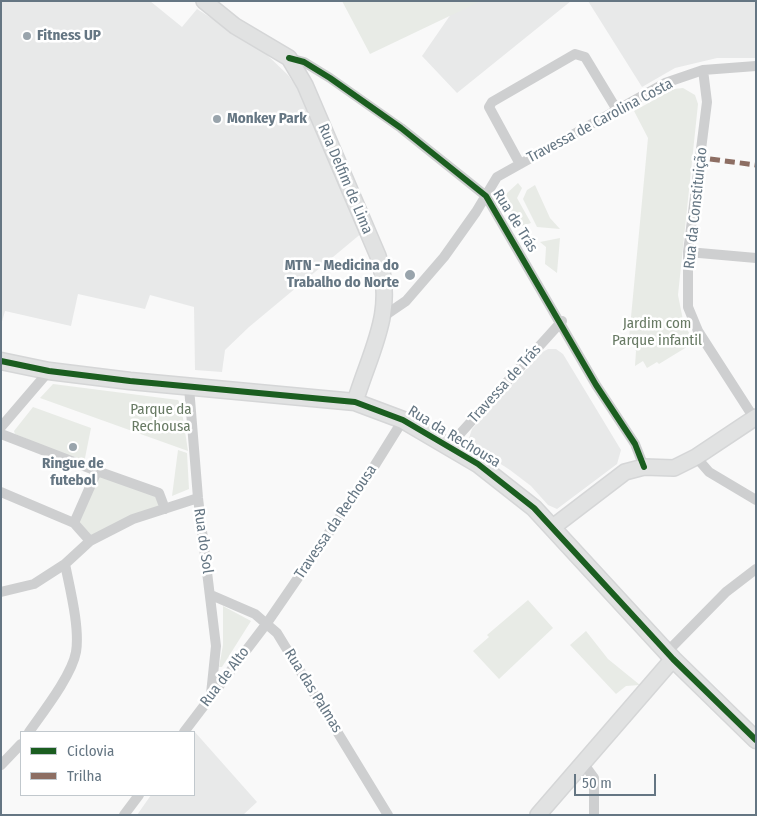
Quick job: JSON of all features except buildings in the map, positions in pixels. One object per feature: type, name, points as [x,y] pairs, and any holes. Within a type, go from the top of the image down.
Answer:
[{"type":"main road","name":"Rua Delfim de Lima","points":[[204,1],[235,26],[289,58],[305,85],[378,256],[384,276],[384,316],[355,402]]},
{"type":"main road","name":"Rua da Rechousa","points":[[1,361],[49,371],[189,387],[355,402],[403,420],[450,446],[504,482],[553,527],[670,655],[756,740]]},
{"type":"main road","points":[[553,527],[626,472],[644,467],[674,468],[696,457],[755,418]]},
{"type":"main road","points":[[538,815],[583,763],[670,655]]},
{"type":"street","points":[[520,164],[489,107],[492,102],[575,54],[585,57],[617,110]]},
{"type":"street","name":"Rua de Trás","points":[[289,58],[304,62],[324,74],[401,128],[486,196],[562,321],[596,385],[635,444],[644,467]]},
{"type":"street","name":"Travessa de Carolina Costa","points":[[384,316],[406,301],[444,257],[498,177],[665,83],[703,70],[756,66]]},
{"type":"street","name":"Rua da Constituição","points":[[703,70],[708,102],[688,252],[688,307],[698,331],[755,418]]},
{"type":"street","points":[[305,85],[313,78],[324,74]]},
{"type":"street","points":[[688,252],[756,258]]},
{"type":"street","name":"Travessa de Trás","points":[[450,446],[562,321]]},
{"type":"street","points":[[1,427],[49,371]]},
{"type":"street","name":"Rua do Sol","points":[[189,387],[198,498],[216,646],[210,695]]},
{"type":"street","name":"Travessa da Rechousa","points":[[267,623],[370,474],[403,420]]},
{"type":"street","points":[[1,434],[159,493],[165,509]]},
{"type":"street","points":[[696,457],[709,472],[756,500]]},
{"type":"street","points":[[74,523],[97,471]]},
{"type":"street","points":[[1,492],[74,523],[90,541]]},
{"type":"street","points":[[1,592],[34,584],[65,564],[90,541],[133,519],[198,498]]},
{"type":"street","points":[[30,731],[62,684],[76,653],[74,603],[65,564]]},
{"type":"street","points":[[670,655],[726,592],[756,569]]},
{"type":"street","name":"Rua das Palmas","points":[[211,595],[255,614],[277,633],[388,815]]},
{"type":"street","name":"Rua de Alto","points":[[185,731],[210,695],[267,623]]},
{"type":"street","points":[[1,764],[20,745]]},
{"type":"street","points":[[583,763],[594,778],[594,815]]},
{"type":"street","points":[[124,815],[138,796]]},
{"type":"shaded area","points":[[1,1],[150,1],[182,27],[197,9],[263,51],[288,75],[301,93],[363,232],[249,327],[225,350],[222,372],[195,370],[194,307],[150,295],[145,309],[78,294],[71,326],[5,311],[1,325]]},
{"type":"shaded area","points":[[460,1],[571,1],[457,93],[422,56]]},
{"type":"shaded area","points":[[588,1],[756,1],[756,58],[717,58],[675,68],[642,87]]},
{"type":"shaded area","points":[[548,349],[556,349],[563,354],[621,450],[617,464],[557,509],[548,505],[531,486],[510,470],[473,446],[469,438],[472,429],[541,353]]},
{"type":"shaded area","points":[[195,732],[257,802],[243,815],[137,815],[150,796],[195,796]]},
{"type":"green space","points":[[342,1],[481,1],[370,54]]},
{"type":"green space","name":"Jardim com Parque infantil","points":[[683,88],[695,95],[698,104],[678,295],[684,325],[695,342],[659,364],[657,362],[647,368],[643,361],[635,366],[636,351],[629,338],[648,138],[634,111],[674,89]]},
{"type":"green space","points":[[518,183],[522,188],[517,198],[531,223],[522,226],[515,220],[505,201],[506,194]]},
{"type":"green space","points":[[535,185],[550,218],[560,229],[537,227],[523,199],[527,190]]},
{"type":"green space","points":[[560,238],[557,273],[545,264],[546,247],[540,242]]},
{"type":"green space","name":"Parque da Rechousa","points":[[53,384],[178,400],[181,405],[188,451],[40,398]]},
{"type":"green space","points":[[33,407],[91,428],[84,463],[15,434],[14,431]]},
{"type":"green space","points":[[178,450],[187,453],[189,489],[172,496]]},
{"type":"green space","points":[[98,474],[158,495],[162,507],[90,539],[76,523]]},
{"type":"green space","points":[[528,600],[553,628],[499,679],[473,651],[489,637],[487,635]]},
{"type":"green space","points":[[223,606],[251,621],[222,667],[219,667],[223,645]]},
{"type":"green space","points":[[586,631],[608,659],[640,685],[626,686],[616,694],[570,645]]},
{"type":"marked path","points":[[710,159],[756,165]]},
{"type":"cycle path","points":[[289,58],[304,62],[330,78],[401,128],[486,196],[596,385],[635,444],[644,467]]},
{"type":"cycle path","points":[[1,361],[49,371],[130,381],[355,402],[403,420],[478,464],[534,508],[673,659],[756,740]]},
{"type":"place","name":"Fitness UP","points":[[27,36]]},
{"type":"place","name":"Monkey Park","points":[[217,119]]},
{"type":"place","name":"MTN - Medicina do Trabalho do Norte","points":[[410,275]]},
{"type":"place","name":"Ringue de futebol","points":[[73,447]]}]
